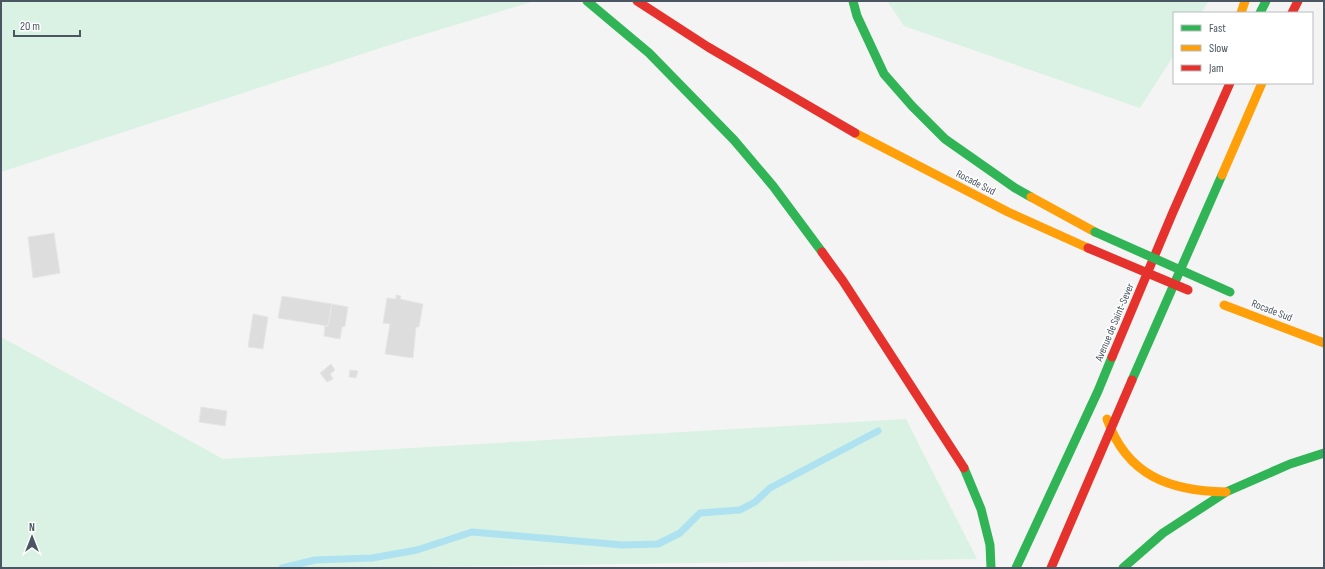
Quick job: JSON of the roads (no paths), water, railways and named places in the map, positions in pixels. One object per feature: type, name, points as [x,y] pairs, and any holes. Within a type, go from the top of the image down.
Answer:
[{"type":"main road","points":[[587,1],[649,52],[734,140],[773,186],[843,281],[965,470],[981,509],[990,545],[991,568]]},
{"type":"main road","name":"Rocade Sud","points":[[637,1],[708,47],[846,129],[1008,212],[1088,248],[1196,293]]},
{"type":"main road","points":[[853,1],[857,16],[884,74],[912,106],[945,139],[1015,188],[1095,232],[1234,294]]},
{"type":"main road","points":[[1241,12],[1245,1]]},
{"type":"main road","points":[[1260,12],[1266,1]]},
{"type":"main road","points":[[1292,12],[1298,1]]},
{"type":"main road","name":"Avenue de Saint-Sever","points":[[1016,568],[1098,391],[1172,212],[1230,84]]},
{"type":"main road","points":[[1051,568],[1110,429],[1262,84]]},
{"type":"main road","points":[[1172,212],[1204,119]]},
{"type":"main road","name":"Rocade Sud","points":[[1221,304],[1324,343]]},
{"type":"main road","points":[[1098,391],[1110,429],[1116,442],[1125,454],[1146,472],[1168,484],[1208,492],[1226,492]]},
{"type":"main road","points":[[1123,568],[1163,533],[1226,492],[1290,464],[1324,453]]},
{"type":"waterway","points":[[282,568],[315,560],[372,558],[417,550],[472,532],[623,545],[658,544],[680,533],[700,513],[740,510],[755,502],[770,488],[878,431]]}]
